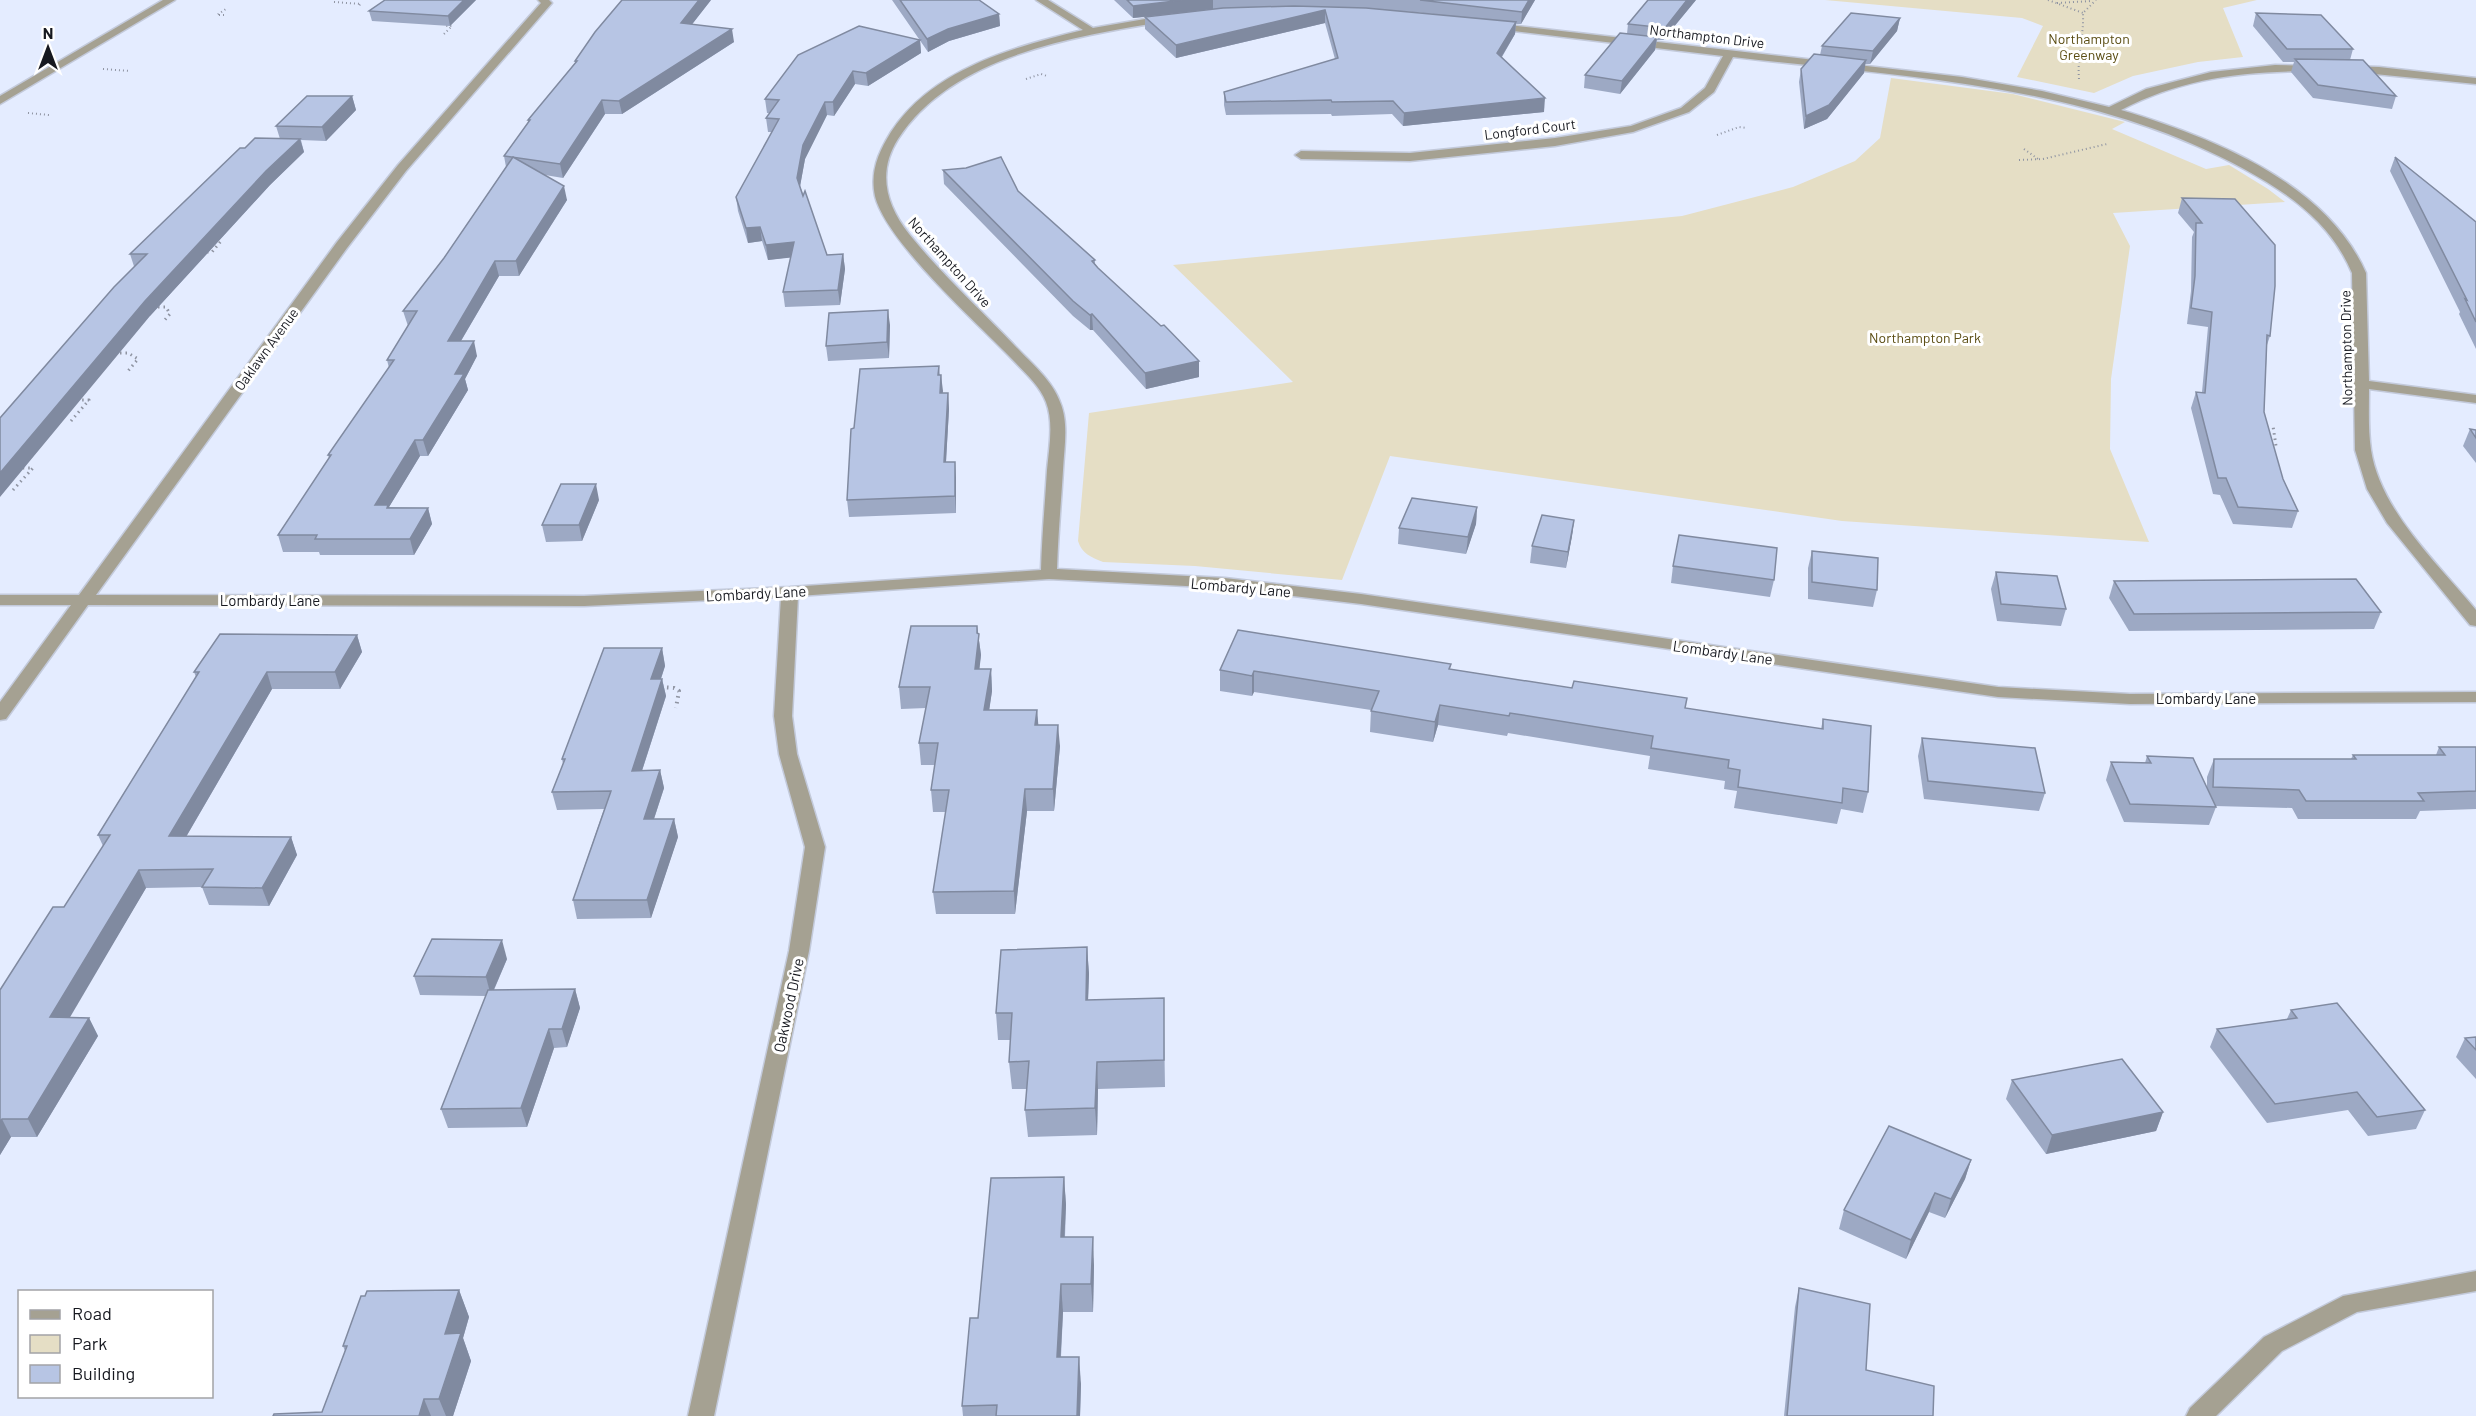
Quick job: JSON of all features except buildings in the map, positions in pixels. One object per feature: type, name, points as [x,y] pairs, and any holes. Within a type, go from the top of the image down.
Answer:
[{"type":"street","points":[[0,101],[170,0]]},
{"type":"street","name":"Oaklawn Avenue","points":[[0,715],[345,242],[402,168],[547,3],[543,0]]},
{"type":"street","points":[[1041,0],[1091,31]]},
{"type":"street","name":"Northampton Drive","points":[[1049,574],[1058,427],[1053,401],[1030,370],[917,251],[892,220],[880,193],[880,160],[892,135],[906,115],[945,86],[987,64],[1031,46],[1091,31],[1177,18]]},
{"type":"street","name":"Northampton Drive","points":[[1482,25],[1962,80],[2032,91],[2113,110],[2200,141],[2249,166],[2314,209],[2351,252],[2359,273],[2363,450],[2375,489],[2393,520],[2476,621]]},
{"type":"street","name":"Longford Court","points":[[1301,155],[1410,157],[1555,142],[1632,129],[1685,110],[1710,90],[1729,54]]},
{"type":"street","points":[[2113,110],[2150,91],[2211,75],[2283,68],[2453,71],[2476,81]]},
{"type":"street","points":[[2360,384],[2476,399]]},
{"type":"street","name":"Lombardy Lane","points":[[0,600],[584,601],[790,592],[1049,574],[1225,584],[1361,599],[1998,692],[2130,699],[2476,697]]},
{"type":"street","name":"Oakwood Drive","points":[[701,1416],[799,951],[815,847],[788,754],[783,716],[790,592]]},
{"type":"street","points":[[2199,1416],[2273,1344],[2352,1303],[2476,1281]]},
{"type":"path","points":[[2048,0],[2083,13]]},
{"type":"path","points":[[2056,3],[2096,0]]},
{"type":"path","points":[[2081,82],[2078,67],[2084,34],[2083,13],[2096,0]]},
{"type":"path","points":[[334,2],[361,4],[358,6]]},
{"type":"path","points":[[224,15],[217,15],[226,9]]},
{"type":"path","points":[[444,34],[453,26],[445,26]]},
{"type":"path","points":[[1026,80],[1041,74],[1047,76]]},
{"type":"path","points":[[1717,135],[1739,127],[1747,128]]},
{"type":"path","points":[[2019,160],[2038,160],[2107,144]]},
{"type":"path","points":[[2024,149],[2038,160]]},
{"type":"path","points":[[207,252],[212,252],[221,241]]},
{"type":"path","points":[[158,307],[166,307],[170,314],[163,322]]},
{"type":"path","points":[[120,354],[128,354],[138,359],[128,371]]},
{"type":"path","points":[[71,421],[89,400],[72,400]]},
{"type":"path","points":[[2264,447],[2276,446],[2273,426]]},
{"type":"path","points":[[13,490],[33,468],[22,468]]},
{"type":"path","points":[[658,687],[674,688],[679,691],[676,708]]},
{"type":"green space","name":"Northampton Greenway","points":[[1825,0],[2257,0],[2223,8],[2243,57],[2198,62],[2133,76],[2094,93],[2017,77],[2043,26],[2022,18]]},
{"type":"green space","name":"Northampton Park","points":[[1891,78],[2013,94],[2125,122],[2112,129],[2206,169],[2229,165],[2285,202],[2113,213],[2130,246],[2111,379],[2110,449],[2149,542],[1842,521],[1390,456],[1342,580],[1195,566],[1103,562],[1082,549],[1078,541],[1089,413],[1293,382],[1173,265],[1682,216],[1793,187],[1855,161],[1880,138]]}]
